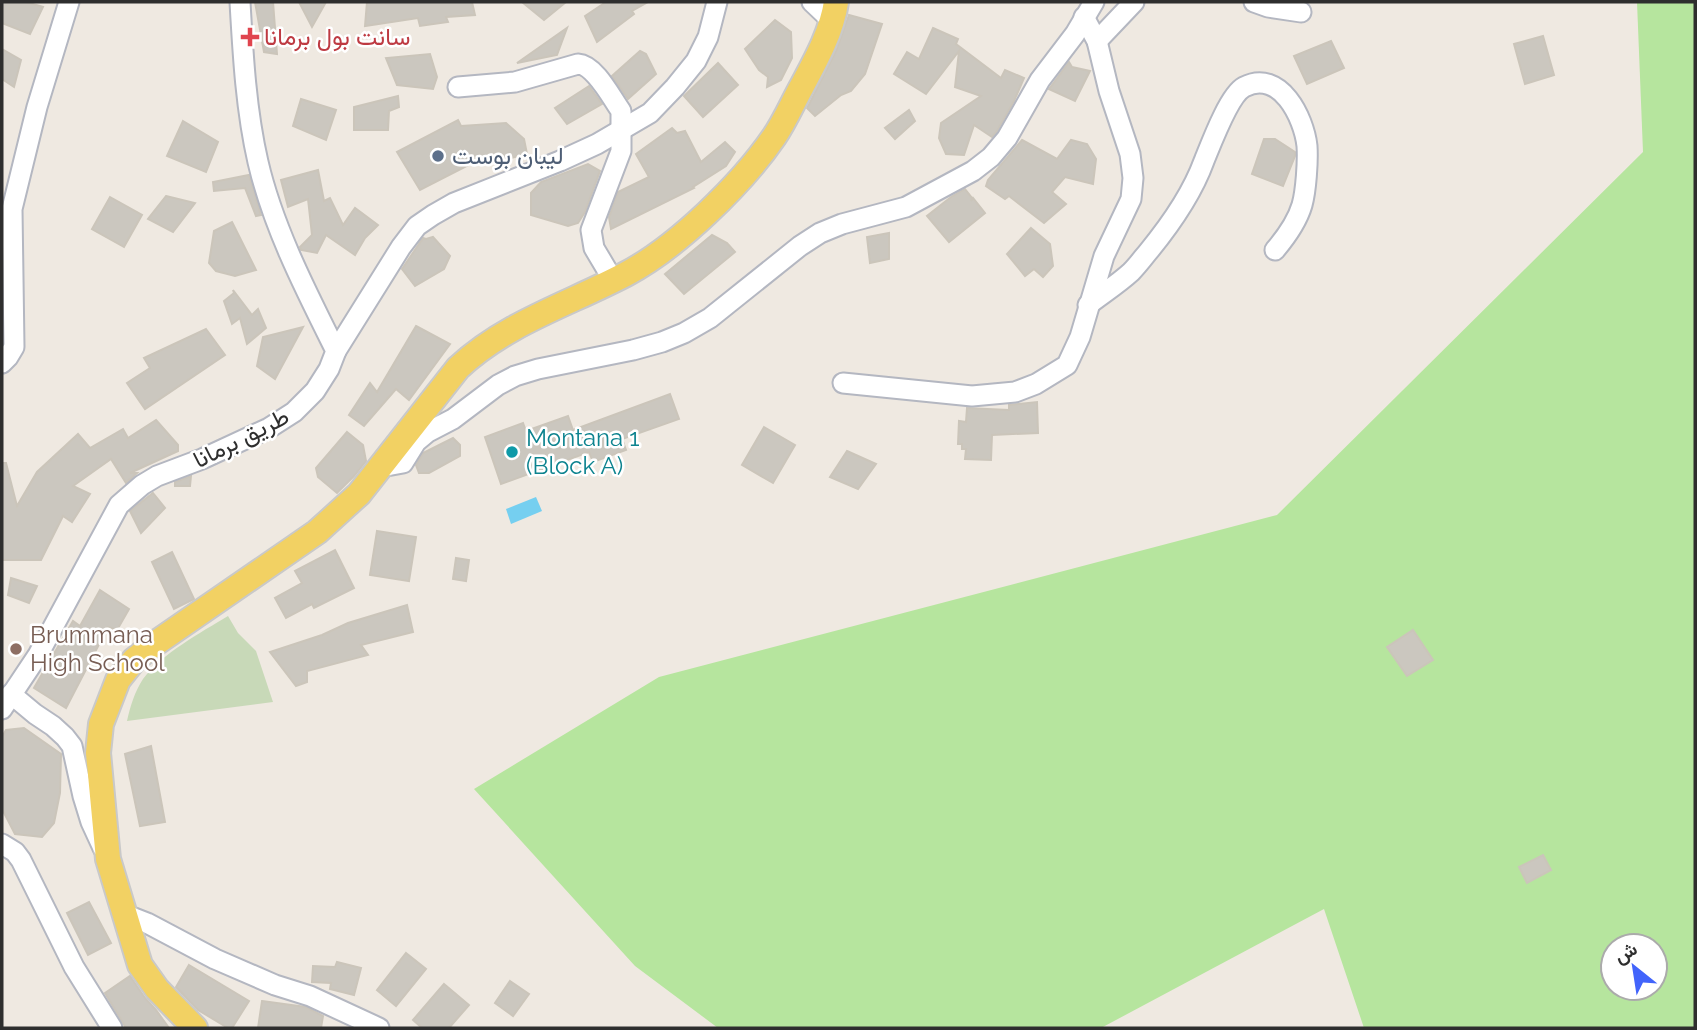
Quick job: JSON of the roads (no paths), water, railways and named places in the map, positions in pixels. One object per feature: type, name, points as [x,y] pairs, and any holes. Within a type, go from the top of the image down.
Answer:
[{"type":"main road","points":[[195,1028],[158,989],[140,964],[108,859],[98,753],[101,723],[118,680],[134,660],[153,645],[317,532],[359,494],[458,368],[472,354],[512,329],[628,273],[668,246],[695,222],[745,174],[774,136],[816,61],[834,11]]},
{"type":"street","points":[[2,363],[14,347],[8,313],[12,209],[37,107],[69,2]]},
{"type":"street","points":[[240,2],[248,111],[258,163],[280,230],[336,351]]},
{"type":"street","name":"طريق برمانا","points":[[6,701],[38,655],[119,505],[157,476],[202,459],[269,428],[294,412],[315,391],[329,369],[336,351],[417,226],[454,203],[597,144],[650,113],[696,61],[708,37],[718,2]]},
{"type":"street","points":[[812,2],[834,11]]},
{"type":"street","points":[[1097,41],[1134,2]]},
{"type":"street","points":[[1254,2],[1301,12]]},
{"type":"street","points":[[843,383],[972,396],[1015,392],[1036,384],[1067,365],[1080,337],[1104,256],[1131,199],[1133,178],[1130,154],[1109,91],[1089,9]]},
{"type":"street","points":[[381,467],[403,463],[416,442],[428,432],[453,419],[506,380],[538,369],[633,350],[684,333],[710,318],[820,233],[842,224],[906,207],[973,171],[991,157],[1007,138],[1040,80],[1075,34],[1089,9]]},
{"type":"street","points":[[458,87],[515,82],[570,65],[585,64],[592,70],[621,111],[621,151],[591,230],[594,248],[613,280]]},
{"type":"street","points":[[1088,305],[1132,271],[1154,244],[1196,183],[1214,136],[1234,97],[1241,88],[1258,82],[1273,86],[1293,105],[1307,147],[1301,207],[1292,228],[1275,250]]},
{"type":"street","points":[[6,701],[35,714],[53,726],[72,747],[91,822],[108,859]]},
{"type":"street","points":[[2,844],[15,852],[21,860],[74,967],[112,1028]]},
{"type":"street","points":[[124,914],[147,923],[215,959],[275,985],[310,996],[379,1028]]},
{"type":"water","points":[[536,497],[542,511],[511,524],[506,509]]},
{"type":"place","name":"سانت بول برمانا","points":[[250,37]]},
{"type":"place","name":"ليبان بوست","points":[[438,156]]},
{"type":"place","name":"Montana 1 (Block A)","points":[[512,452]]},
{"type":"place","name":"Brummana High School","points":[[16,649]]}]
